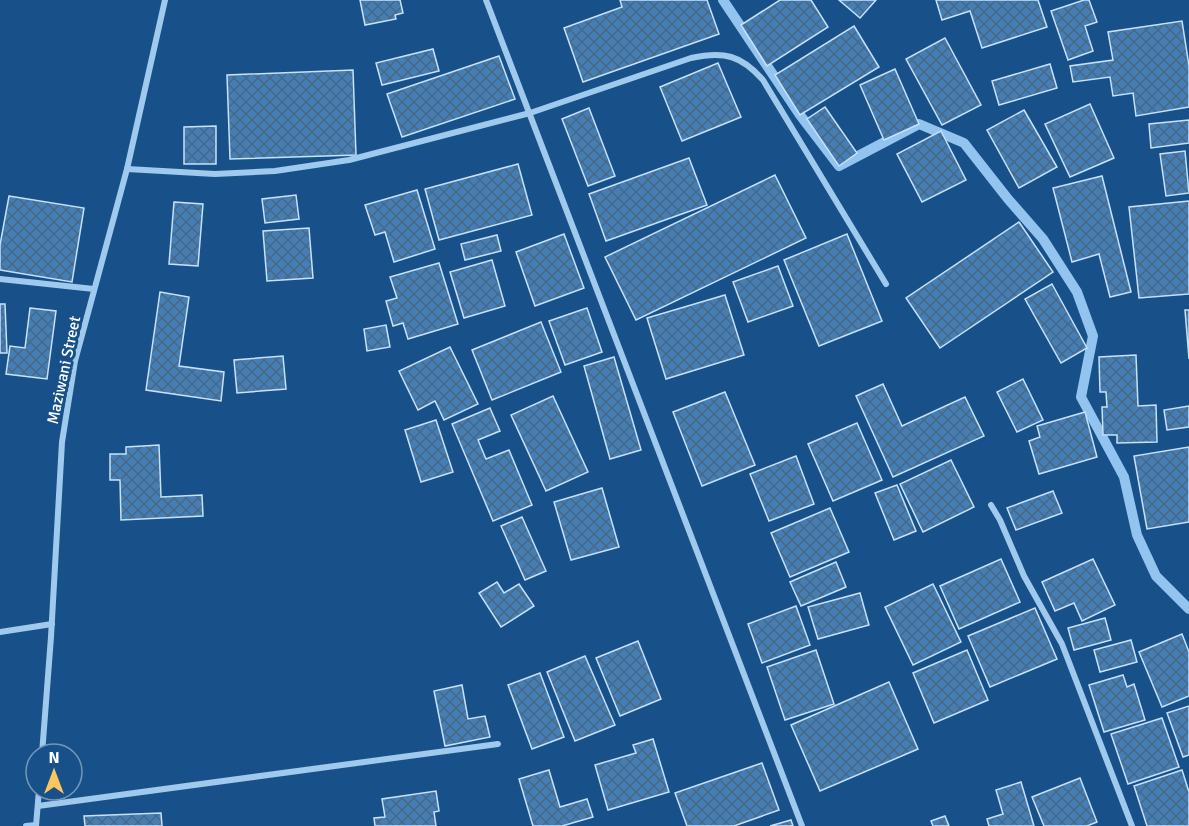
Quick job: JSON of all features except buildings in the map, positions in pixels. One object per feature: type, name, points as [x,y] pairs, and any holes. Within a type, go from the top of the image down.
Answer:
[{"type":"street","name":"Maziwani Street","points":[[43,742],[62,442],[75,361],[127,169],[165,0]]},
{"type":"street","points":[[486,0],[802,826]]},
{"type":"street","points":[[127,169],[215,174],[313,167],[349,160],[530,113],[692,58],[711,54],[728,55],[741,60],[763,80],[886,284]]},
{"type":"street","points":[[0,279],[94,289]]},
{"type":"street","points":[[991,505],[1000,520],[1024,576],[1062,644],[1132,826]]},
{"type":"street","points":[[0,632],[52,624]]},
{"type":"street","points":[[38,806],[498,744]]},
{"type":"street","points":[[26,826],[36,826],[38,802]]},
{"type":"waterway","points":[[723,0],[800,115],[839,166],[919,124],[964,143],[1043,239],[1077,292],[1093,336],[1081,397],[1124,477],[1137,535],[1156,576],[1189,609]]}]
